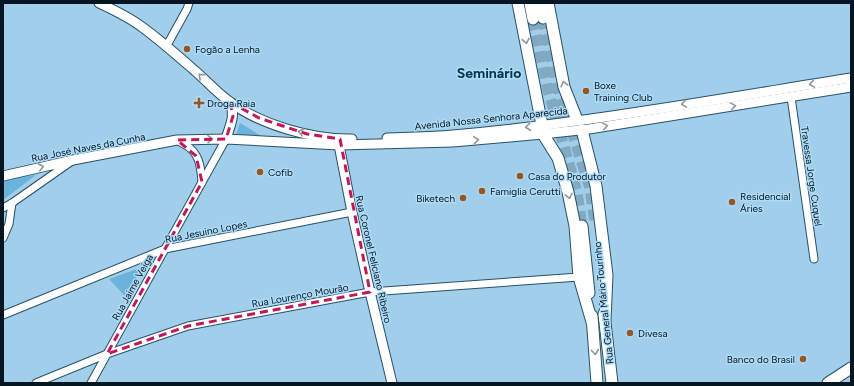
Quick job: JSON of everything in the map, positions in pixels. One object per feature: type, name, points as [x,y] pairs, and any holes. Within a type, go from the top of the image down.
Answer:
[{"type":"main road","name":"Avenida Nossa Senhora Aparecida","points":[[100,3],[142,26],[230,102],[244,111],[275,124],[339,142],[447,142],[791,97],[851,87]]},
{"type":"main road","points":[[518,3],[543,130],[558,158],[568,192],[575,226],[579,277],[592,322]]},
{"type":"main road","points":[[530,3],[538,18],[540,3]]},
{"type":"main road","points":[[548,3],[564,87],[580,125],[596,186],[607,275],[605,320]]},
{"type":"main road","name":"Avenida Nossa Senhora Aparecida","points":[[580,125],[632,113],[851,78]]},
{"type":"main road","points":[[226,139],[233,116],[233,110],[230,102]]},
{"type":"main road","name":"Rua José Naves da Cunha","points":[[3,176],[73,160],[177,140],[226,139],[339,142]]},
{"type":"main road","name":"Rua Coronel Feliciano Ribeiro","points":[[339,142],[352,212],[392,383]]},
{"type":"main road","name":"Rua General Mário Tourinho","points":[[595,223],[612,383]]},
{"type":"main road","name":"Rua General Mário Tourinho","points":[[582,226],[597,383]]},
{"type":"main road","points":[[828,383],[851,368]]},
{"type":"street","points":[[166,47],[189,3]]},
{"type":"street","name":"Travessa Jorge Cuquel","points":[[791,97],[814,259]]},
{"type":"street","name":"Rua Jaime Veiga","points":[[91,383],[226,139]]},
{"type":"street","points":[[177,140],[190,148],[196,156],[200,165],[202,182]]},
{"type":"street","points":[[3,208],[73,160]]},
{"type":"street","points":[[3,238],[9,224],[12,203]]},
{"type":"street","name":"Rua Jesuino Lopes","points":[[3,315],[165,248],[352,212]]},
{"type":"street","name":"Rua Lourenço Mourão","points":[[36,383],[107,354],[188,326],[370,292],[579,277]]},
{"type":"highlighted area","points":[[230,102],[259,118],[307,134],[340,139],[370,292],[188,326],[107,354],[202,182],[196,156],[177,140],[226,139],[233,116]]},
{"type":"shaded area","points":[[240,123],[263,137],[236,135]]},
{"type":"shaded area","points":[[36,175],[3,200],[3,179]]},
{"type":"shaded area","points":[[142,267],[125,296],[109,279]]},
{"type":"tunnel","points":[[543,18],[558,88],[590,188],[595,223]]},
{"type":"tunnel","points":[[533,19],[548,90],[577,192],[582,226]]},
{"type":"place","name":"Fogão a Lenha","points":[[187,49]]},
{"type":"place","name":"Boxe Training Club","points":[[586,91]]},
{"type":"place","name":"Droga Raia","points":[[199,103]]},
{"type":"place","name":"Cofib","points":[[260,172]]},
{"type":"place","name":"Casa do Produtor","points":[[520,176]]},
{"type":"place","name":"Famiglia Cerutti","points":[[482,191]]},
{"type":"place","name":"Biketech","points":[[463,198]]},
{"type":"place","name":"Residencial Áries","points":[[732,202]]},
{"type":"place","name":"Divesa","points":[[630,333]]},
{"type":"place","name":"Banco do Brasil","points":[[803,359]]},
{"type":"district","name":"Seminário","points":[[489,73]]}]
